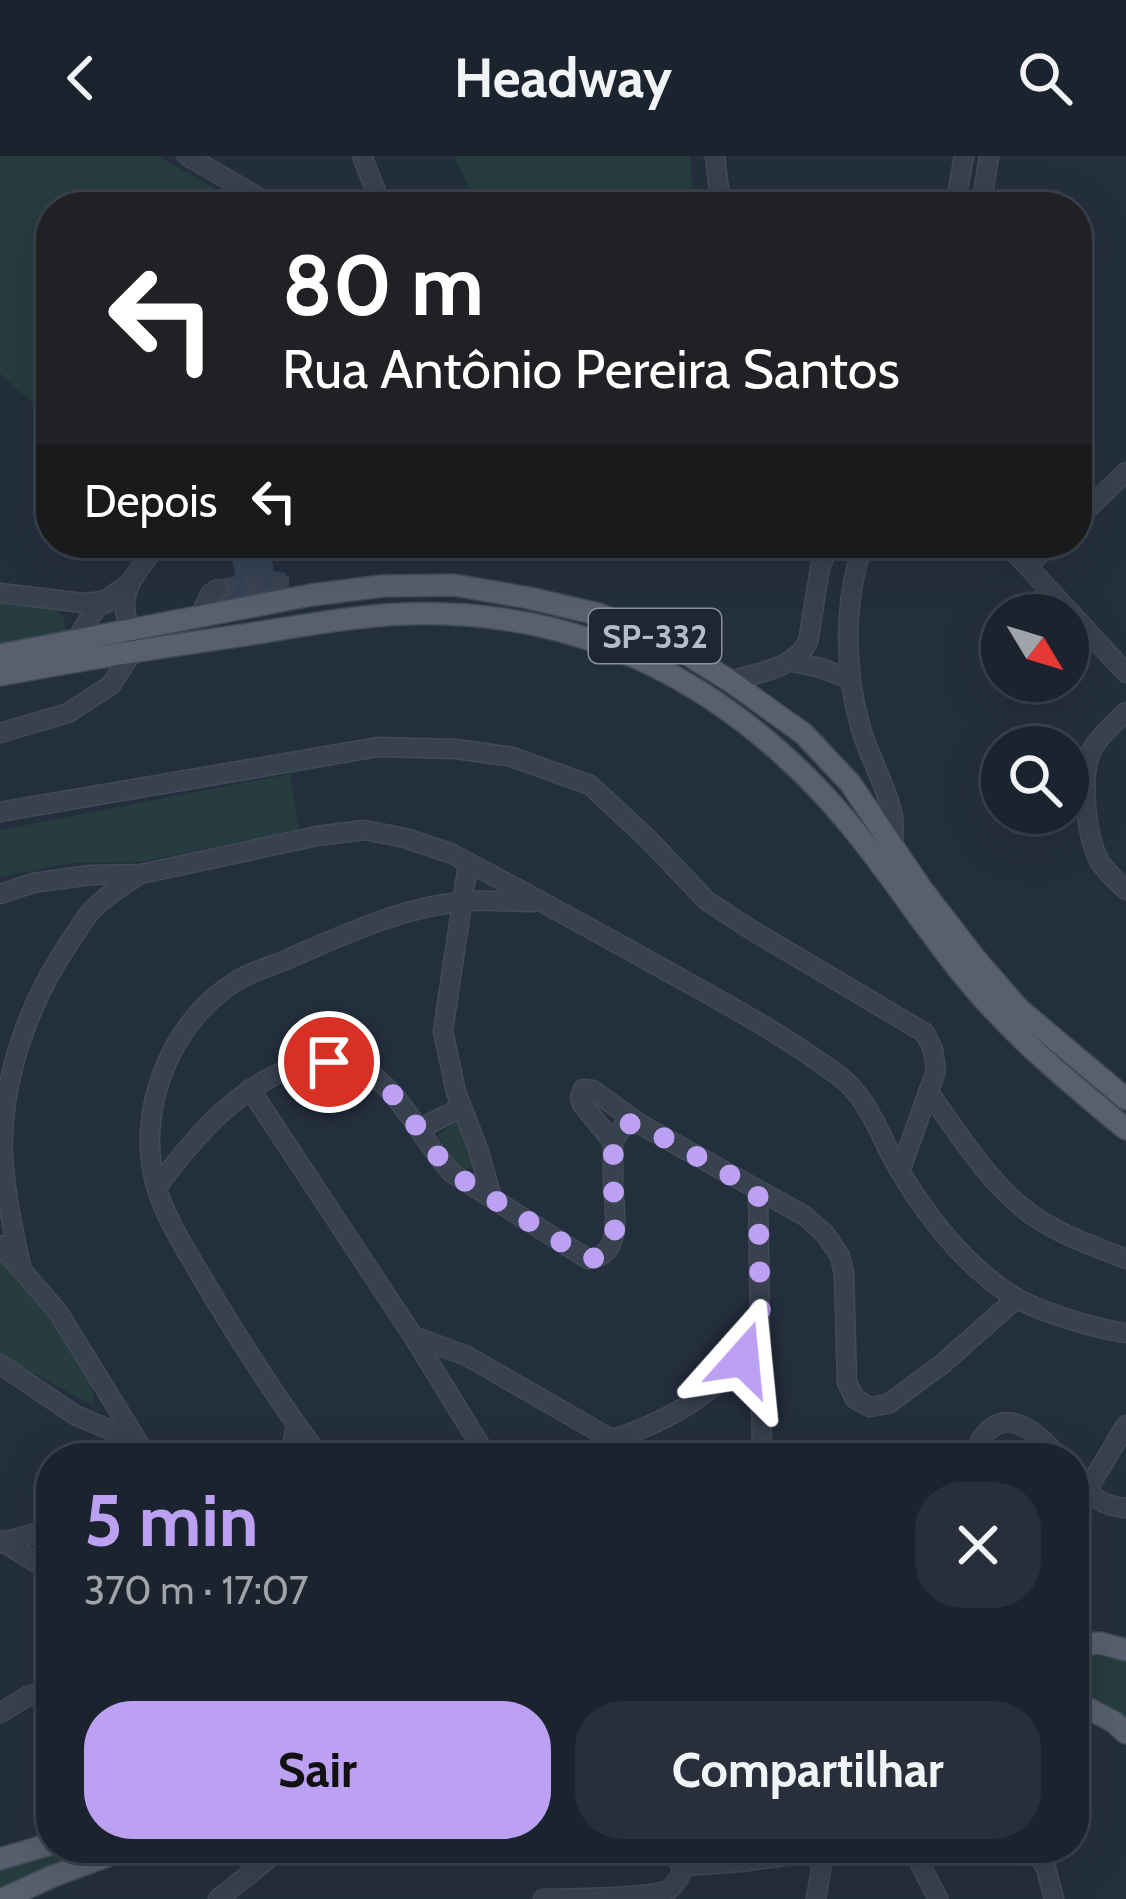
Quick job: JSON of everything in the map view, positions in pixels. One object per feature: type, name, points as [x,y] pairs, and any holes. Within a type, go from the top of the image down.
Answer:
[{"type":"main road","name":"SP-332","points":[[131,640],[200,616],[311,596],[382,586],[454,585],[598,614],[661,638],[804,734],[850,783],[921,888],[1019,1010],[1126,1099]]},
{"type":"main road","name":"SP-332","points":[[0,655],[380,616],[458,615],[532,624],[643,659],[719,702],[778,750],[868,845],[958,969],[1004,1021],[1126,1129]]},
{"type":"main road","name":"SP-332","points":[[0,674],[80,649]]},
{"type":"main road","points":[[1089,1644],[1126,1650]]},
{"type":"main road","points":[[1089,1709],[1126,1732]]},
{"type":"main road","points":[[0,1859],[36,1848]]},
{"type":"main road","points":[[3,1899],[89,1863]]},
{"type":"street","points":[[187,156],[249,192]]},
{"type":"street","points":[[362,156],[376,192]]},
{"type":"street","points":[[715,156],[719,192]]},
{"type":"street","points":[[958,192],[964,156]]},
{"type":"street","points":[[983,192],[989,156]]},
{"type":"street","points":[[1092,505],[1126,472]]},
{"type":"street","points":[[0,733],[68,713],[111,685],[131,640],[125,602],[131,582],[148,558]]},
{"type":"street","points":[[793,662],[808,642],[824,558]]},
{"type":"street","points":[[860,558],[853,584],[849,680],[861,730],[893,816],[893,846]]},
{"type":"street","points":[[1020,558],[1126,674]]},
{"type":"street","points":[[1028,566],[1036,558]]},
{"type":"street","points":[[80,649],[85,623],[104,601],[131,582]]},
{"type":"street","points":[[289,585],[311,596]]},
{"type":"street","points":[[200,616],[210,594],[218,589]]},
{"type":"street","points":[[0,593],[63,603],[104,601],[118,613],[131,640]]},
{"type":"street","points":[[63,603],[73,614],[80,649]]},
{"type":"street","points":[[808,642],[829,651],[848,650]]},
{"type":"street","points":[[730,681],[793,662],[849,680]]},
{"type":"street","points":[[1126,712],[1093,748],[1086,795],[1092,844],[1102,866],[1126,890]]},
{"type":"street","points":[[0,812],[378,747],[456,749],[512,758],[590,785],[707,901],[925,1034],[936,1071],[900,1171]]},
{"type":"street","points":[[0,894],[91,874],[141,874],[317,836],[364,830],[405,838],[468,863],[790,1042],[845,1080],[865,1102],[900,1171],[938,1226],[988,1277],[1016,1298],[1126,1334]]},
{"type":"street","points":[[468,863],[443,1031],[461,1108],[492,1197]]},
{"type":"street","points":[[91,874],[96,889],[94,908]]},
{"type":"street","points":[[21,1266],[2,1150],[18,1045],[65,948],[94,908],[141,874]]},
{"type":"street","points":[[310,1443],[228,1322],[184,1247],[157,1187],[151,1145],[159,1080],[172,1050],[213,999],[239,980],[397,915],[461,902],[538,902]]},
{"type":"street","points":[[157,1187],[194,1140],[250,1089],[311,1063],[357,1064],[397,1100],[452,1173],[588,1259],[598,1258],[607,1251],[616,1223],[614,1142],[623,1126],[638,1123]]},
{"type":"street","points":[[250,1089],[479,1443]]},
{"type":"street","points":[[614,1142],[582,1105],[583,1089],[593,1090],[638,1123],[805,1216],[825,1234],[840,1256],[844,1274],[847,1382],[855,1399],[870,1407],[888,1404],[941,1365],[1016,1298]]},
{"type":"street","points":[[928,1091],[984,1166],[1027,1212],[1126,1258]]},
{"type":"street","points":[[419,1129],[461,1108]]},
{"type":"street","points":[[758,1191],[762,1443]]},
{"type":"street","points":[[0,1245],[58,1312],[136,1443]]},
{"type":"street","points":[[413,1336],[467,1356],[620,1443]]},
{"type":"street","points":[[614,1439],[699,1400],[761,1340]]},
{"type":"street","points":[[436,1375],[467,1356]]},
{"type":"street","points":[[0,1364],[127,1443]]},
{"type":"street","points":[[979,1443],[1005,1420],[1032,1429],[1046,1443]]},
{"type":"street","points":[[293,1443],[296,1425]]},
{"type":"street","points":[[1089,1472],[1126,1425]]},
{"type":"street","points":[[1089,1491],[1107,1506],[1126,1508]]},
{"type":"street","points":[[1,1541],[36,1532]]},
{"type":"street","points":[[1,1541],[36,1563]]},
{"type":"street","points":[[0,1713],[36,1693]]},
{"type":"street","points":[[218,1899],[263,1863]]},
{"type":"street","points":[[685,1863],[717,1863]]},
{"type":"street","points":[[816,1899],[828,1863]]},
{"type":"street","points":[[920,1863],[938,1899]]},
{"type":"street","points":[[1043,1863],[1054,1899]]},
{"type":"street","points":[[543,1899],[658,1895],[672,1888],[690,1866]]},
{"type":"street","points":[[681,1899],[690,1866]]},
{"type":"green space","points":[[0,156],[158,156],[222,192],[36,192],[36,407],[0,373]]},
{"type":"green space","points":[[454,156],[690,156],[693,192],[471,192]]},
{"type":"green space","points":[[0,603],[50,605],[64,618],[66,645],[0,655]]},
{"type":"green space","points":[[290,774],[299,829],[141,862],[72,863],[0,877],[0,830]]},
{"type":"green space","points":[[459,1120],[479,1164],[458,1172],[438,1135]]},
{"type":"green space","points":[[0,1254],[90,1376],[95,1407],[0,1354]]},
{"type":"green space","points":[[1089,1652],[1126,1657],[1126,1727],[1089,1701]]},
{"type":"green space","points":[[36,1858],[36,1863],[80,1863],[0,1895],[0,1870]]},
{"type":"building","points":[[271,558],[274,571],[286,573],[291,597],[222,610],[216,580],[235,576],[232,559]]},
{"type":"tunnel","points":[[218,589],[289,585]]},
{"type":"route","points":[[329,1062],[357,1064],[373,1076],[452,1173],[588,1259],[607,1251],[613,1238],[614,1142],[628,1123],[638,1123],[758,1191],[761,1340],[743,1359]]}]
